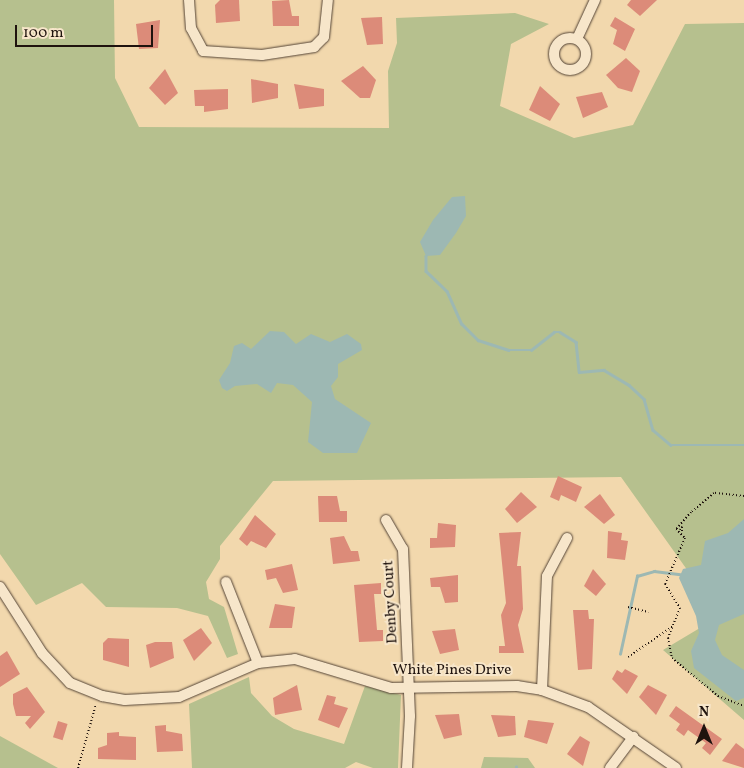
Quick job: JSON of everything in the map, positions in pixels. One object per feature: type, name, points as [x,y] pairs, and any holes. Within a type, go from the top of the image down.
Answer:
[{"type":"street","points":[[189,0],[191,28],[203,51],[262,55],[314,47],[324,37],[328,0]]},
{"type":"street","points":[[577,39],[595,0]]},
{"type":"street","name":"Denby Court","points":[[386,520],[404,549],[410,687],[407,768]]},
{"type":"street","points":[[542,690],[547,576],[567,538]]},
{"type":"street","points":[[226,582],[258,663]]},
{"type":"street","name":"White Pines Drive","points":[[0,587],[42,653],[70,683],[99,694],[125,700],[179,697],[258,663],[295,659],[391,688],[491,684],[542,690],[588,707],[676,768]]},
{"type":"street","points":[[610,768],[633,737]]},
{"type":"path","points":[[744,496],[714,493],[691,512],[676,529],[681,530],[685,538],[681,551],[664,584],[680,608],[668,638],[672,658],[718,696],[744,706]]},
{"type":"path","points":[[628,607],[648,612]]},
{"type":"path","points":[[628,657],[674,624]]},
{"type":"path","points":[[78,768],[99,694]]},
{"type":"green space","points":[[0,0],[114,0],[115,78],[139,127],[389,128],[388,71],[397,43],[396,18],[515,13],[549,24],[511,44],[500,106],[574,138],[633,125],[685,24],[744,23],[744,720],[663,650],[720,616],[621,477],[273,481],[220,546],[220,559],[206,582],[209,599],[224,607],[238,654],[227,658],[208,616],[177,608],[106,607],[82,583],[36,605],[0,554]]},
{"type":"green space","points":[[249,677],[251,693],[272,716],[294,729],[344,744],[365,686],[401,695],[398,768],[373,768],[356,762],[345,768],[192,768],[189,704]]},
{"type":"green space","points":[[0,736],[58,768],[0,768]]},
{"type":"green space","points":[[484,757],[528,758],[535,768],[481,768]]},
{"type":"water","points":[[465,196],[466,216],[456,233],[440,255],[426,256],[420,242],[433,220],[452,197]]},
{"type":"water","points":[[270,331],[284,332],[296,344],[311,334],[330,342],[347,334],[361,344],[362,350],[338,364],[338,377],[331,386],[335,399],[371,423],[357,453],[323,453],[308,442],[312,402],[293,385],[277,383],[271,393],[257,384],[235,386],[227,391],[222,388],[219,380],[230,363],[234,346],[242,343],[251,349]]},
{"type":"water","points":[[744,519],[744,614],[719,625],[715,640],[722,655],[744,670],[744,698],[736,701],[694,668],[691,651],[699,633],[696,616],[679,578],[683,569],[701,565],[705,541],[728,533]]},
{"type":"building","points":[[220,0],[239,0],[240,21],[216,23],[215,5]]},
{"type":"building","points":[[289,0],[292,16],[299,16],[299,26],[273,26],[272,1]]},
{"type":"building","points":[[631,0],[657,0],[640,16],[627,5]]},
{"type":"building","points":[[382,17],[383,44],[367,45],[361,18]]},
{"type":"building","points":[[615,17],[635,29],[625,51],[613,44],[617,30],[610,26]]},
{"type":"building","points":[[160,20],[158,48],[139,49],[136,24]]},
{"type":"building","points":[[626,58],[640,71],[632,92],[618,88],[606,75]]},
{"type":"building","points":[[363,66],[376,80],[370,98],[360,98],[341,81]]},
{"type":"building","points":[[165,69],[178,93],[165,105],[149,88]]},
{"type":"building","points":[[251,79],[278,84],[278,98],[252,103]]},
{"type":"building","points":[[294,84],[324,89],[324,106],[299,109]]},
{"type":"building","points":[[540,86],[560,104],[550,121],[529,110]]},
{"type":"building","points":[[228,89],[228,109],[204,112],[204,106],[195,106],[194,90]]},
{"type":"building","points":[[602,92],[608,107],[583,118],[576,97]]},
{"type":"building","points":[[558,476],[582,487],[576,502],[561,495],[559,501],[550,497]]},
{"type":"building","points":[[521,492],[537,507],[517,523],[505,509]]},
{"type":"building","points":[[600,494],[615,515],[604,524],[584,507]]},
{"type":"building","points":[[318,496],[337,496],[340,511],[347,511],[347,522],[319,522]]},
{"type":"building","points":[[255,515],[276,534],[266,548],[251,541],[247,546],[239,539]]},
{"type":"building","points":[[438,523],[456,525],[455,547],[430,548],[430,538],[437,538]]},
{"type":"building","points":[[608,531],[622,533],[621,540],[628,541],[625,560],[607,558]]},
{"type":"building","points":[[521,532],[517,566],[521,566],[523,609],[518,625],[524,653],[499,653],[499,646],[505,646],[501,615],[506,603],[499,533]]},
{"type":"building","points":[[344,536],[351,551],[358,551],[360,561],[333,564],[330,538]]},
{"type":"building","points":[[292,564],[298,590],[283,593],[276,578],[267,580],[265,570]]},
{"type":"building","points":[[593,569],[606,584],[596,596],[584,586]]},
{"type":"building","points":[[458,575],[458,602],[445,603],[440,587],[431,587],[430,578]]},
{"type":"building","points":[[381,583],[381,594],[374,594],[377,630],[383,630],[383,641],[359,642],[354,585]]},
{"type":"building","points":[[275,604],[295,607],[292,628],[269,628]]},
{"type":"building","points":[[573,610],[588,610],[589,619],[594,619],[592,669],[578,670]]},
{"type":"building","points":[[201,628],[212,643],[194,661],[183,640]]},
{"type":"building","points":[[455,629],[459,650],[440,654],[432,631]]},
{"type":"building","points":[[108,638],[129,639],[129,667],[103,660],[103,643]]},
{"type":"building","points":[[155,642],[172,642],[174,658],[150,668],[146,645]]},
{"type":"building","points":[[7,651],[20,674],[0,687],[0,656]]},
{"type":"building","points":[[625,669],[638,676],[627,694],[612,679],[617,670],[622,673]]},
{"type":"building","points":[[297,685],[302,710],[275,715],[273,698]]},
{"type":"building","points":[[648,685],[667,695],[656,715],[639,697]]},
{"type":"building","points":[[27,687],[45,712],[30,729],[25,723],[31,716],[16,716],[13,704],[13,694]]},
{"type":"building","points":[[327,695],[336,697],[334,704],[348,708],[339,728],[318,720]]},
{"type":"building","points":[[676,706],[722,739],[710,755],[702,748],[706,743],[688,730],[684,736],[676,730],[680,724],[669,716]]},
{"type":"building","points":[[459,714],[462,735],[444,739],[435,715]]},
{"type":"building","points":[[491,715],[515,716],[516,735],[498,737]]},
{"type":"building","points":[[528,720],[554,723],[547,744],[524,737]]},
{"type":"building","points":[[58,721],[68,724],[63,740],[53,737]]},
{"type":"building","points":[[166,725],[166,731],[182,734],[183,751],[157,752],[155,726]]},
{"type":"building","points":[[119,732],[119,736],[136,737],[136,760],[98,759],[98,748],[107,745],[107,733]]},
{"type":"building","points":[[580,736],[590,742],[583,766],[567,754]]},
{"type":"building","points":[[736,743],[744,749],[744,768],[722,761]]},
{"type":"waterway","points":[[426,256],[426,271],[447,291],[462,324],[478,340],[508,350],[531,350],[554,332],[560,332],[576,342],[579,372],[604,370],[629,385],[644,399],[653,430],[671,445],[744,445]]},
{"type":"waterway","points":[[620,654],[637,576],[654,571],[680,574]]}]
